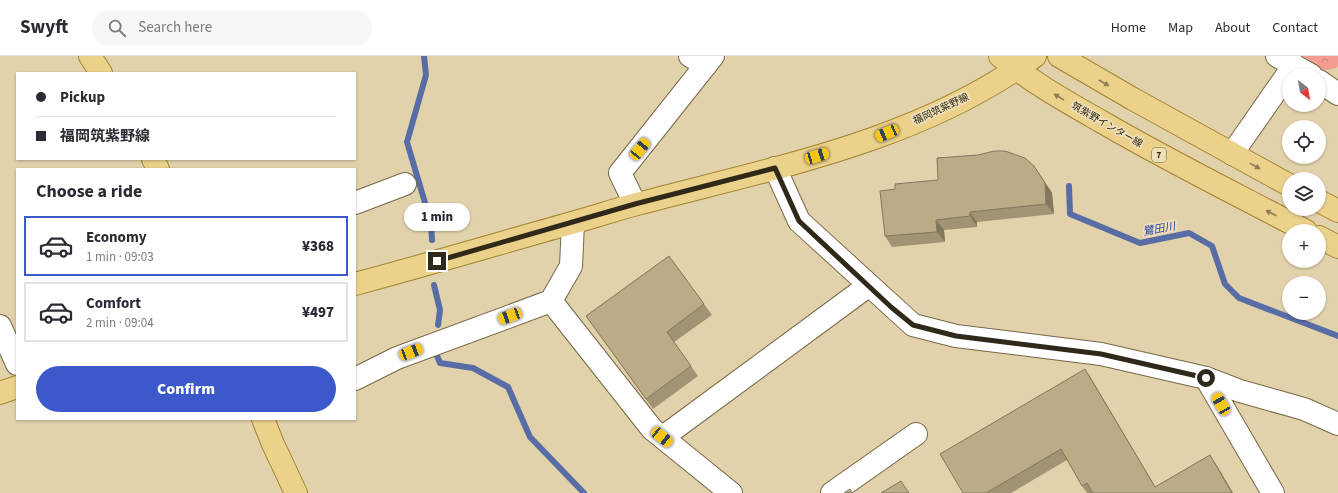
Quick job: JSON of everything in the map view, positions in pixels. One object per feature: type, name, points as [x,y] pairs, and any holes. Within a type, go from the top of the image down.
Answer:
[{"type":"main road","points":[[90,56],[99,72]]},
{"type":"main road","points":[[1008,63],[1035,56]]},
{"type":"main road","points":[[1058,56],[1282,181]]},
{"type":"main road","name":"福岡筑紫野線","points":[[356,284],[573,223],[635,204],[775,168],[873,139],[957,104],[1008,63]]},
{"type":"main road","name":"筑紫野インター線","points":[[1008,63],[1077,108],[1150,150],[1293,224]]},
{"type":"main road","points":[[1326,205],[1338,211]]},
{"type":"main road","points":[[1326,241],[1338,247]]},
{"type":"main road","points":[[0,393],[16,387]]},
{"type":"main road","points":[[263,420],[296,493]]},
{"type":"street","points":[[635,204],[620,173],[703,59]]},
{"type":"street","points":[[1232,154],[1294,65]]},
{"type":"street","points":[[1326,86],[1338,94]]},
{"type":"street","points":[[775,168],[799,221],[868,286],[913,325],[956,336],[1101,354],[1206,378],[1240,391],[1304,409],[1338,424]]},
{"type":"street","points":[[356,203],[405,184]]},
{"type":"street","points":[[356,378],[397,358],[551,301],[571,266],[573,223]]},
{"type":"street","points":[[662,437],[868,286]]},
{"type":"street","points":[[551,301],[652,429],[731,493]]},
{"type":"street","points":[[0,326],[16,362]]},
{"type":"street","points":[[1206,378],[1274,493]]},
{"type":"street","points":[[832,493],[916,434]]},
{"type":"green space","points":[[1272,56],[1338,56],[1338,67],[1327,70],[1326,68],[1284,65]]},
{"type":"building","points":[[994,151],[1005,151],[1025,158],[1034,166],[1045,183],[1046,204],[970,212],[970,216],[936,220],[937,232],[885,236],[880,191],[895,189],[895,184],[938,180],[937,158],[978,155]]},
{"type":"building","points":[[669,256],[704,304],[667,332],[691,366],[646,399],[586,316]]},
{"type":"building","points":[[1085,369],[1155,487],[1210,455],[1232,493],[1093,493],[1087,483],[1082,486],[1061,449],[986,493],[963,493],[940,454]]},
{"type":"building","points":[[901,481],[909,493],[881,493]]},
{"type":"building","points":[[850,489],[852,493],[844,493]]},
{"type":"waterway","points":[[424,56],[426,75],[407,142],[431,223],[432,240]]},
{"type":"waterway","name":"鷺田川","points":[[1069,186],[1070,214],[1140,243],[1189,233],[1212,246],[1225,284],[1239,298],[1338,336]]},
{"type":"waterway","points":[[434,285],[440,310],[438,325]]},
{"type":"waterway","points":[[435,351],[440,363],[473,368],[508,387],[530,437],[584,493]]},
{"type":"route","points":[[437,261],[635,204],[775,168],[799,221],[891,307],[913,325],[956,336],[1101,354],[1206,378]]}]
